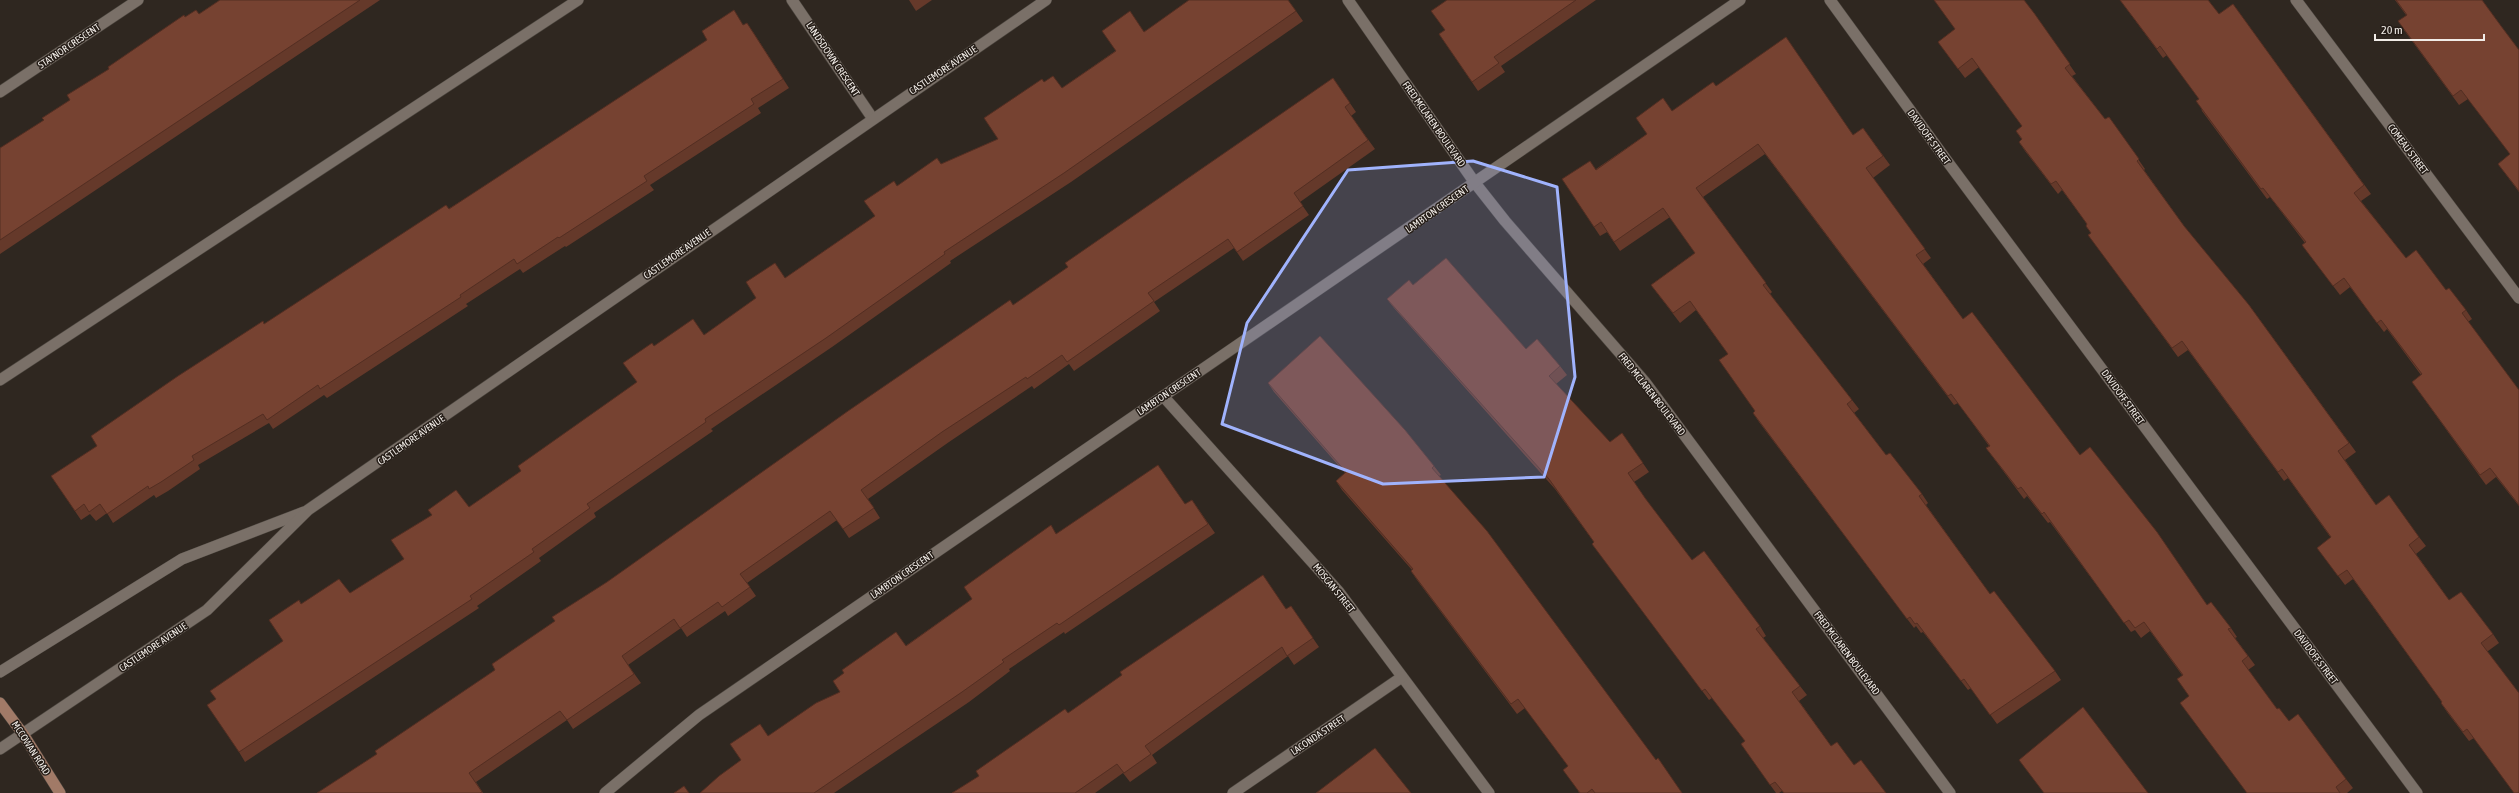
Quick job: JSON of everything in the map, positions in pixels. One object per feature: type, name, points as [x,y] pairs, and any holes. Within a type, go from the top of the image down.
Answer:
[{"type":"main road","name":"MCCOWAN ROAD","points":[[0,703],[23,734],[60,793]]},
{"type":"street","name":"STAYNOR CRESCENT","points":[[0,92],[138,0]]},
{"type":"street","points":[[0,380],[578,0]]},
{"type":"street","name":"LANDSDOWN CRESCENT","points":[[792,0],[873,119]]},
{"type":"street","name":"CASTLEMORE AVENUE","points":[[0,749],[207,610],[308,510],[1046,0]]},
{"type":"street","name":"FRED MCLAREN BOULEVARD","points":[[1348,0],[1474,183],[1505,222],[1644,382],[1950,793]]},
{"type":"street","name":"LAMBTON CRESCENT","points":[[605,793],[699,715],[1740,0]]},
{"type":"street","name":"DAVIDOFF STREET","points":[[1830,0],[1950,165],[2417,793]]},
{"type":"street","name":"COMEAU STREET","points":[[2296,0],[2519,298]]},
{"type":"street","name":"MOSCAN STREET","points":[[1163,396],[1311,559],[1489,793]]},
{"type":"street","name":"CASTLEMORE AVENUE","points":[[0,672],[182,559],[308,510]]},
{"type":"street","name":"LACONDA STREET","points":[[1233,793],[1402,677]]},
{"type":"highlighted area","points":[[1473,161],[1557,187],[1575,377],[1544,477],[1383,484],[1222,424],[1247,323],[1348,170]]},
{"type":"building","points":[[220,0],[360,0],[0,240],[0,148],[44,120],[42,118],[70,100],[67,95],[109,69],[108,67],[184,15],[185,17],[196,10],[199,14]]},
{"type":"building","points":[[1189,0],[1288,0],[1296,11],[1064,173],[944,252],[945,254],[826,338],[705,419],[706,422],[587,504],[590,508],[532,549],[534,552],[470,596],[472,599],[239,752],[207,705],[216,699],[210,691],[283,641],[269,620],[299,600],[301,604],[339,579],[350,593],[404,559],[391,540],[432,515],[428,510],[456,490],[469,507],[521,471],[518,466],[637,382],[623,363],[652,343],[654,346],[693,319],[704,335],[756,298],[746,282],[775,263],[785,278],[875,216],[864,201],[894,181],[897,186],[937,158],[941,164],[998,139],[984,118],[1042,79],[1044,82],[1053,76],[1062,88],[1116,51],[1102,31],[1130,11],[1144,32]]},
{"type":"building","points":[[1447,0],[1576,0],[1494,57],[1499,63],[1472,82],[1439,34],[1445,30],[1431,11]]},
{"type":"building","points":[[1934,0],[2024,0],[2070,64],[2065,68],[2105,119],[2109,117],[2139,159],[2137,161],[2184,226],[2249,305],[2349,443],[2338,451],[2376,505],[2389,495],[2419,537],[2409,545],[2449,600],[2461,592],[2493,634],[2481,643],[2519,693],[2519,793],[2514,793],[2467,729],[2463,732],[2347,570],[2338,576],[2317,548],[2331,537],[2282,469],[2278,472],[2182,341],[2172,348],[2088,235],[2091,233],[2086,226],[2087,224],[2056,181],[2051,184],[2019,142],[2022,139],[2016,131],[2022,126],[1972,58],[1958,69],[1938,42],[1955,29]]},
{"type":"building","points":[[2120,0],[2208,0],[2219,14],[2233,4],[2364,185],[2354,193],[2406,258],[2416,250],[2446,290],[2449,288],[2466,310],[2462,313],[2519,390],[2519,505],[2490,468],[2480,475],[2412,382],[2422,374],[2381,320],[2377,323],[2344,278],[2333,286],[2302,245],[2306,242],[2263,188],[2261,189],[2196,101],[2199,99],[2160,46],[2157,49]]},
{"type":"building","points":[[2396,0],[2482,0],[2519,50],[2519,191],[2498,164],[2510,154],[2461,90],[2453,96],[2398,21],[2407,15]]},
{"type":"building","points":[[734,10],[743,25],[747,23],[783,79],[751,99],[754,104],[644,176],[647,181],[517,264],[514,259],[460,295],[461,297],[320,389],[318,385],[267,420],[263,414],[192,456],[194,460],[149,489],[148,486],[107,514],[100,504],[89,512],[84,504],[75,511],[51,476],[97,446],[91,436],[178,376],[263,321],[264,324],[446,205],[449,209],[707,40],[702,31]]},
{"type":"building","points":[[1786,37],[1853,135],[1863,128],[1883,156],[1866,168],[1925,249],[1916,255],[1963,319],[1972,312],[2080,455],[2090,447],[2157,532],[2207,605],[2211,602],[2231,628],[2228,629],[2248,656],[2242,661],[2277,709],[2279,708],[2289,721],[2298,714],[2346,779],[2336,787],[2340,793],[2247,793],[2180,703],[2189,696],[2177,679],[2183,675],[2144,622],[2135,628],[2129,620],[2124,623],[2044,512],[2042,514],[2021,487],[2018,489],[1986,448],[1990,446],[1951,394],[1948,396],[1758,144],[1696,188],[1766,283],[1763,285],[1852,400],[1847,404],[1886,455],[1890,453],[1922,494],[1919,496],[1990,594],[1994,591],[2055,671],[1990,715],[1964,679],[1961,681],[1917,623],[1915,624],[1910,617],[1907,619],[1753,413],[1755,411],[1719,360],[1728,354],[1690,301],[1673,313],[1651,285],[1695,253],[1663,208],[1614,242],[1601,222],[1594,227],[1562,179],[1590,161],[1596,170],[1647,134],[1636,118],[1663,98],[1672,111],[1713,82],[1716,86]]},
{"type":"building","points":[[1333,78],[1350,103],[1345,107],[1368,140],[1294,193],[1303,206],[1237,252],[1228,239],[1148,293],[1154,301],[1067,362],[1062,355],[1027,379],[1026,377],[942,432],[861,490],[874,508],[843,529],[830,511],[740,574],[750,587],[722,607],[718,602],[680,628],[674,619],[622,656],[634,674],[567,720],[560,711],[469,773],[482,792],[317,793],[377,754],[375,751],[495,670],[492,664],[555,621],[552,617],[607,582],[848,411],[1010,300],[1013,305],[1068,267],[1065,263]]},
{"type":"building","points":[[1446,258],[1526,349],[1537,339],[1560,366],[1549,376],[1610,442],[1622,433],[1643,463],[1628,473],[1645,498],[1692,560],[1704,551],[1760,626],[1756,629],[1800,686],[1792,692],[1831,746],[1837,742],[1854,765],[1861,760],[1886,793],[1784,793],[1775,782],[1770,785],[1741,744],[1745,741],[1705,689],[1702,691],[1592,544],[1594,542],[1549,479],[1387,299],[1409,280],[1413,285]]},
{"type":"building","points":[[1320,336],[1405,430],[1434,466],[1432,468],[1487,531],[1656,760],[1658,758],[1682,793],[1595,793],[1592,789],[1587,793],[1580,793],[1563,770],[1568,766],[1518,699],[1511,704],[1411,571],[1413,569],[1336,481],[1346,472],[1268,383]]},
{"type":"building","points":[[1158,465],[1185,504],[1192,500],[1208,524],[1059,625],[1057,623],[1002,660],[1004,662],[962,692],[814,793],[700,793],[719,776],[741,760],[730,744],[760,724],[768,736],[816,703],[840,692],[833,681],[844,673],[842,670],[896,632],[906,646],[972,599],[964,587],[1051,525],[1056,534]]},
{"type":"building","points":[[1263,575],[1286,609],[1291,606],[1313,638],[1287,656],[1282,647],[1145,746],[1151,754],[1124,773],[1117,764],[1075,793],[952,793],[979,776],[976,771],[1065,709],[1068,713],[1122,675],[1120,672]]},
{"type":"building","points":[[2083,707],[2148,793],[2044,793],[2019,760]]},
{"type":"building","points":[[1375,748],[1411,793],[1316,793]]},
{"type":"building","points":[[684,786],[689,793],[674,793]]}]
